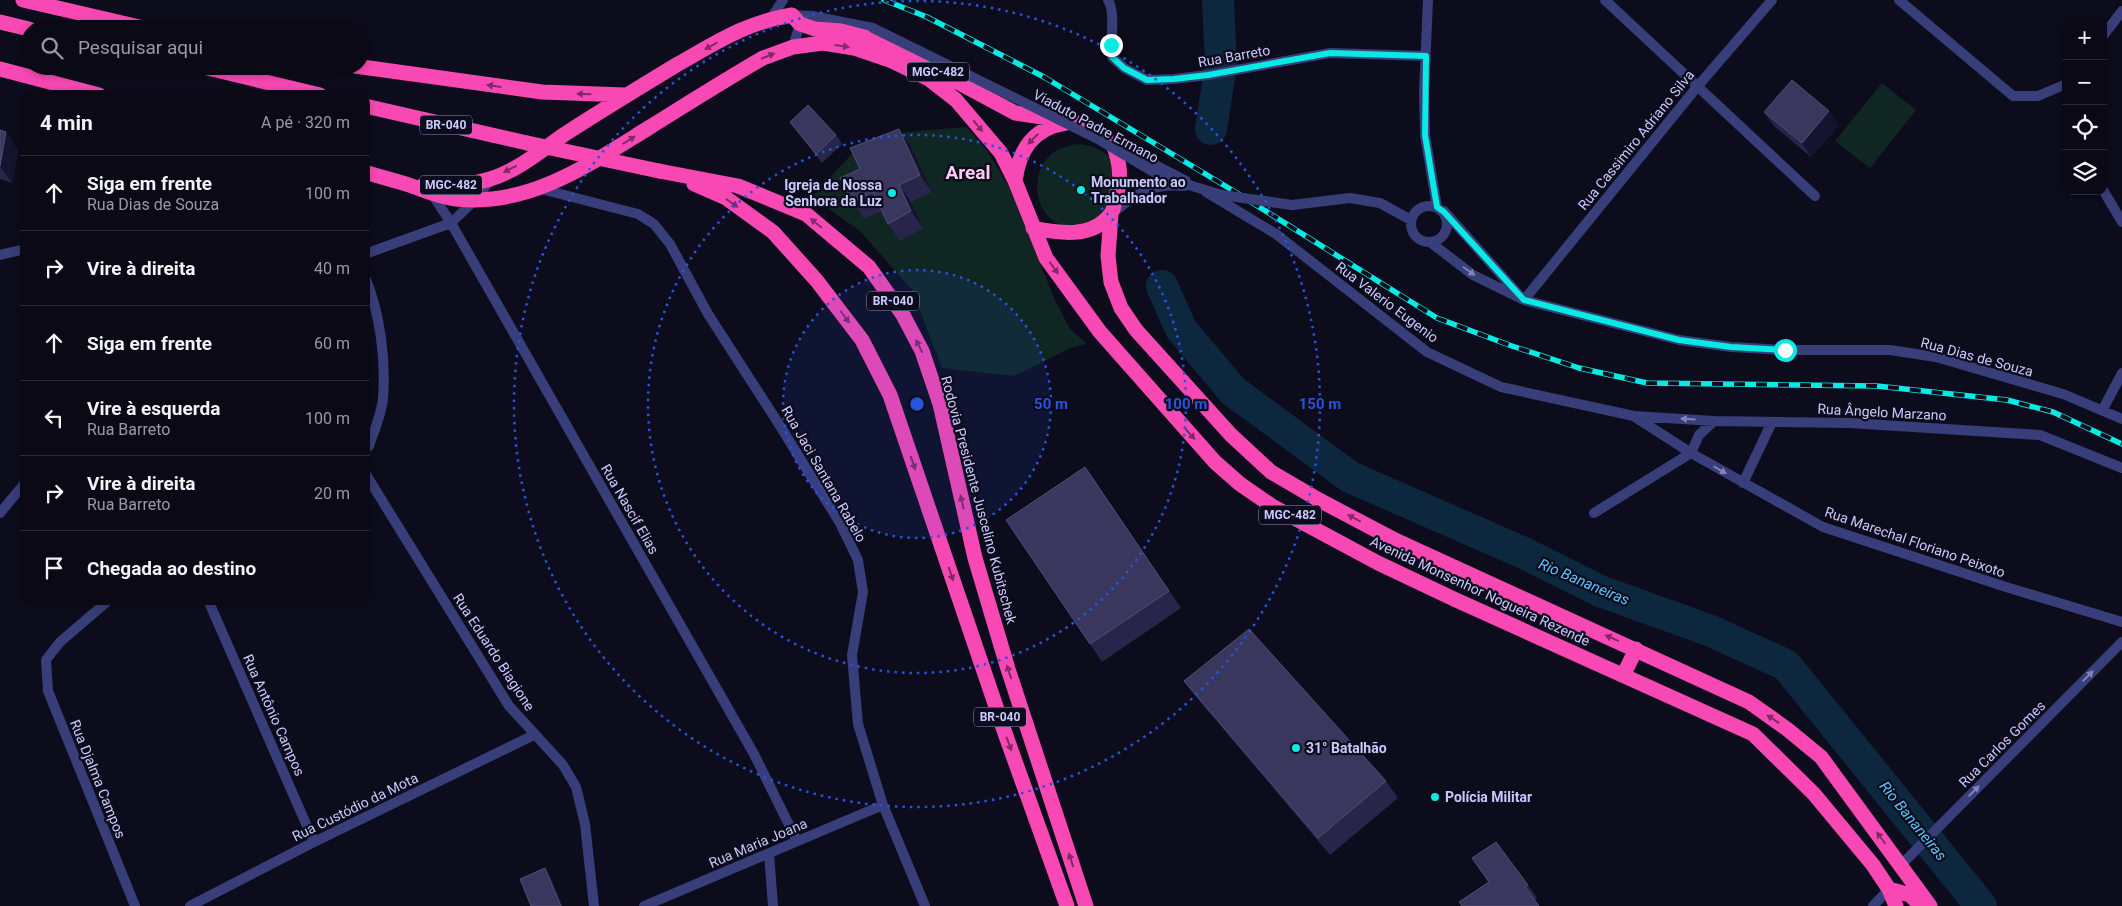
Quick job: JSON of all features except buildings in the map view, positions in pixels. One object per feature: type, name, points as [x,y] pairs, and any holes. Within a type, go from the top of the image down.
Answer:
[{"type":"highway","points":[[23,0],[109,20]]},
{"type":"highway","name":"MGC-482","points":[[410,186],[460,185],[491,179],[516,166],[625,95],[749,25],[771,18],[796,20],[883,42],[1015,113],[1075,122],[1113,144],[1119,161],[1121,176],[1111,214]]},
{"type":"highway","points":[[0,22],[20,27]]},
{"type":"highway","name":"Avenida Monsenhor Nogueira Rezende","points":[[793,47],[823,43],[854,48],[892,61],[929,79],[956,100],[1001,153],[1015,181],[1046,258],[1100,332],[1215,462],[1240,484],[1272,506],[1378,563],[1753,734],[1814,794],[1873,864],[1889,889],[1896,906]]},
{"type":"highway","name":"MGC-482","points":[[370,174],[432,194],[454,199],[508,198],[541,189],[588,166],[763,58],[793,47]]},
{"type":"highway","points":[[370,68],[542,92],[625,95]]},
{"type":"highway","points":[[0,69],[20,74]]},
{"type":"highway","points":[[23,75],[79,90]]},
{"type":"highway","points":[[237,75],[299,90]]},
{"type":"highway","name":"Rodovia Presidente Juscelino Kubitschek","points":[[370,107],[666,173],[738,186],[806,214],[869,267],[903,315],[922,351],[940,404],[974,558],[1008,669],[1086,906]]},
{"type":"highway","points":[[1015,181],[1018,163],[1026,146],[1039,133],[1056,124],[1075,122]]},
{"type":"highway","points":[[567,133],[564,142],[566,151],[571,159],[579,164],[588,166]]},
{"type":"highway","name":"Rodovia Presidente Juscelino Kubitschek","points":[[666,173],[726,198],[773,232],[817,280],[862,340],[890,395],[1006,736],[1067,906]]},
{"type":"highway","points":[[1033,228],[1058,233],[1078,232],[1098,226],[1111,214]]},
{"type":"highway","name":"Avenida Monsenhor Nogueira Rezende","points":[[1111,214],[1108,256],[1111,282],[1121,308],[1136,330],[1231,435],[1271,472],[1393,539],[1748,702],[1788,729],[1820,757],[1906,860],[1930,906]]},
{"type":"highway","points":[[1378,563],[1393,539]]},
{"type":"highway","points":[[1624,674],[1636,649]]},
{"type":"highway","points":[[1889,889],[1910,895],[1921,906]]},
{"type":"street","points":[[771,18],[783,0]]},
{"type":"street","name":"Rua Barreto","points":[[1108,0],[1112,6],[1112,57],[1124,68],[1147,80],[1208,75],[1330,53],[1426,56]]},
{"type":"street","points":[[1428,0],[1425,135],[1440,209],[1448,219],[1448,227],[1444,235],[1438,240],[1430,242],[1422,241],[1415,236],[1411,228],[1411,220],[1414,213],[1421,207],[1429,205],[1440,209],[1524,300]]},
{"type":"street","points":[[1605,0],[1815,196]]},
{"type":"street","name":"Rua Cassimiro Adriano Silva","points":[[1524,300],[1697,86],[1772,0]]},
{"type":"street","points":[[1899,0],[2013,96],[2038,96],[2062,86]]},
{"type":"street","points":[[2107,31],[2122,11]]},
{"type":"street","points":[[793,47],[796,20]]},
{"type":"street","name":"Viaduto Padre Ermano","points":[[796,20],[835,21],[873,28],[1096,138],[1162,177],[1222,195],[1292,205],[1350,198],[1380,203],[1411,220]]},
{"type":"street","name":"Rua Valerio Eugenio","points":[[1113,144],[1198,188],[1276,234],[1427,352],[1501,387],[1634,416]]},
{"type":"street","points":[[370,252],[451,223],[475,200],[491,179]]},
{"type":"street","name":"Rua Valerio Eugenio","points":[[1111,214],[1137,193],[1152,187],[1172,185],[1198,188]]},
{"type":"street","name":"Rua Jaci Santana Rabelo","points":[[541,189],[638,214],[654,224],[670,244],[708,314],[840,523],[858,560],[863,592],[852,655],[858,724],[884,805],[925,906]]},
{"type":"street","name":"Rua Nascif Elias","points":[[432,194],[451,223],[754,754],[797,841]]},
{"type":"street","points":[[2106,195],[2122,222]]},
{"type":"street","name":"Rua Dias de Souza","points":[[1430,242],[1473,274],[1524,300],[1679,340],[1722,346],[1785,350],[1890,350],[1936,357],[2063,394],[2122,418]]},
{"type":"street","points":[[0,255],[20,250]]},
{"type":"street","points":[[370,294],[376,314],[382,350],[383,390],[383,400],[370,443]]},
{"type":"street","points":[[2103,409],[2122,373]]},
{"type":"street","name":"Rua Ângelo Marzano","points":[[1634,416],[1714,421],[1850,423],[2040,435],[2122,468]]},
{"type":"street","name":"Rua Marechal Floriano Peixoto","points":[[1634,416],[1691,453],[1823,527],[2006,587],[2122,622]]},
{"type":"street","points":[[1594,514],[1691,453],[1699,435],[1714,421]]},
{"type":"street","points":[[1743,483],[1772,422]]},
{"type":"street","name":"Rua Eduardo Biagione","points":[[370,481],[509,706],[563,766],[576,788],[585,824],[594,906]]},
{"type":"street","points":[[0,512],[20,489]]},
{"type":"street","name":"Rua Djalma Campos","points":[[103,605],[60,642],[46,660],[48,691],[135,906]]},
{"type":"street","name":"Rua Antônio Campos","points":[[210,605],[314,842]]},
{"type":"street","name":"Rua Carlos Gomes","points":[[1906,860],[2122,642]]},
{"type":"street","name":"Rua Custódio da Mota","points":[[190,906],[314,842],[534,734]]},
{"type":"street","name":"Rua Maria Joana","points":[[644,906],[884,805]]},
{"type":"street","points":[[769,853],[774,906]]},
{"type":"street","points":[[1874,906],[1889,889]]},
{"type":"green space","points":[[1882,83],[1916,110],[1870,168],[1835,141]]},
{"type":"green space","points":[[966,127],[986,149],[1008,185],[1055,300],[1070,329],[1087,344],[1073,347],[1014,376],[942,368],[912,290],[860,231],[812,197],[860,145],[882,134]]},
{"type":"green space","points":[[1076,144],[1097,149],[1115,162],[1109,217],[1068,227],[1056,223],[1047,215],[1041,205],[1037,183],[1045,161],[1054,152]]},
{"type":"waterway","points":[[1211,129],[1221,64],[1218,0]]},
{"type":"waterway","name":"Rio Bananeiras","points":[[1162,286],[1181,329],[1233,391],[1350,477],[1524,553],[1600,591],[1711,631],[1786,665],[1981,906]]},
{"type":"railway","points":[[884,0],[927,17],[1044,77],[1232,190],[1437,318],[1509,345],[1579,368],[1647,383],[1877,386],[2007,400],[2053,412],[2122,444]]},
{"type":"place","name":"Monumento ao Trabalhador","points":[[1081,190]]},
{"type":"place","name":"Igreja de Nossa Senhora da Luz","points":[[892,193]]},
{"type":"place","name":"31° Batalhão","points":[[1296,748]]},
{"type":"place","name":"Polícia Militar","points":[[1435,797]]},
{"type":"district","name":"Areal","points":[[968,172]]},
{"type":"route","points":[[1111,45],[1112,57],[1124,68],[1147,80],[1208,75],[1330,53],[1426,56],[1424,92],[1425,135],[1437,207],[1444,212],[1524,300],[1679,340],[1731,347],[1785,350]]}]
